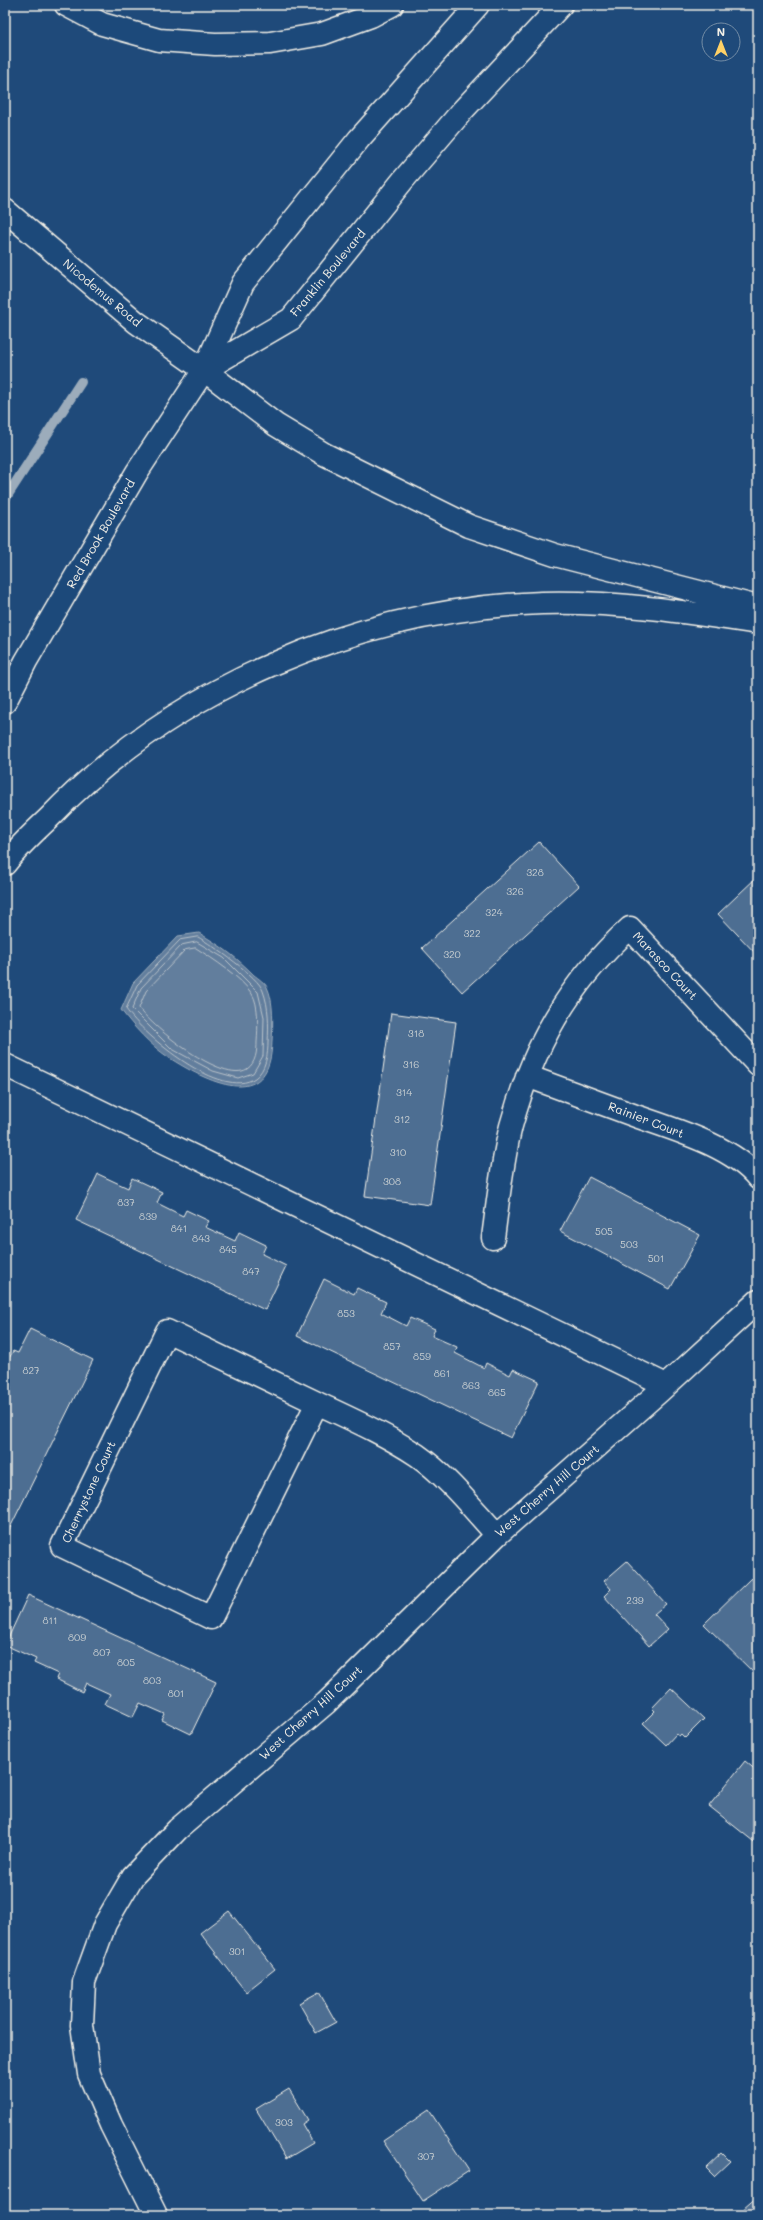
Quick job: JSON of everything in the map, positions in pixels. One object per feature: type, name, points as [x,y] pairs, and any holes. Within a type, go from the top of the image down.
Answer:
[{"type":"main road","points":[[66,5],[102,24],[160,40],[215,44],[270,43],[322,34],[372,16],[392,5]]},
{"type":"main road","points":[[204,370],[243,283],[359,140],[478,5]]},
{"type":"main road","name":"Franklin Boulevard","points":[[204,370],[291,319],[404,179],[463,110],[561,5]]},
{"type":"main road","name":"Nicodemus Road","points":[[5,210],[136,322],[204,370],[276,425],[324,454],[469,526],[555,555],[758,607]]},
{"type":"main road","name":"Red Brook Boulevard","points":[[5,702],[26,661],[137,472],[204,370]]},
{"type":"main road","points":[[5,864],[65,800],[122,752],[189,706],[265,668],[335,640],[406,620],[478,609],[542,603],[618,605],[695,613],[758,623]]},
{"type":"main road","name":"Marasco Court","points":[[493,1238],[510,1128],[527,1076],[546,1033],[575,987],[602,953],[630,928],[758,1066]]},
{"type":"main road","points":[[5,1065],[666,1385]]},
{"type":"main road","name":"Rainier Court","points":[[527,1076],[682,1133],[725,1152],[756,1169]]},
{"type":"main road","name":"West Cherry Hill Court","points":[[156,2215],[111,2125],[89,2074],[82,2025],[84,1982],[105,1924],[134,1876],[178,1829],[326,1703],[497,1535],[758,1301]]},
{"type":"main road","name":"Cherrystone Court","points":[[317,1403],[211,1618],[62,1546],[167,1332],[317,1403],[383,1435],[418,1456],[448,1482],[497,1535]]},
{"type":"water","points":[[199,933],[234,957],[265,984],[271,999],[273,1021],[269,1064],[261,1078],[248,1085],[234,1086],[217,1082],[183,1066],[161,1052],[148,1041],[121,1010],[133,983],[178,936]]},
{"type":"building","points":[[539,842],[579,886],[462,992],[422,948]]},
{"type":"building","points":[[758,876],[758,956],[718,914]]},
{"type":"building","points":[[391,1013],[456,1022],[430,1205],[365,1196]]},
{"type":"building","points":[[98,1174],[128,1188],[132,1178],[162,1192],[157,1203],[183,1216],[186,1210],[209,1221],[205,1227],[235,1241],[239,1232],[266,1245],[262,1254],[286,1266],[265,1310],[76,1220]]},
{"type":"building","points":[[589,1177],[700,1235],[670,1289],[560,1231]]},
{"type":"building","points":[[324,1279],[354,1294],[357,1288],[386,1302],[381,1313],[406,1326],[410,1318],[435,1329],[432,1336],[457,1347],[455,1353],[484,1368],[486,1363],[510,1375],[513,1369],[539,1381],[511,1438],[297,1336]]},
{"type":"building","points":[[30,1329],[93,1360],[5,1538],[5,1400],[11,1388],[5,1385],[5,1366],[13,1351],[18,1353]]},
{"type":"building","points":[[627,1561],[666,1604],[654,1614],[668,1629],[649,1646],[604,1596],[611,1589],[604,1581]]},
{"type":"building","points":[[751,1578],[758,1585],[758,1677],[704,1624]]},
{"type":"building","points":[[28,1595],[216,1682],[191,1734],[162,1720],[165,1714],[140,1703],[133,1717],[105,1704],[110,1694],[86,1683],[82,1692],[56,1679],[58,1674],[34,1663],[36,1659],[5,1645]]},
{"type":"building","points":[[671,1688],[704,1719],[685,1738],[681,1734],[679,1736],[676,1734],[666,1745],[643,1723],[655,1711],[652,1708]]},
{"type":"building","points":[[745,1761],[758,1772],[758,1845],[709,1806]]},
{"type":"building","points":[[229,1911],[275,1969],[246,1992],[200,1933]]},
{"type":"building","points":[[319,1992],[336,2022],[316,2033],[299,2003]]},
{"type":"building","points":[[289,2089],[308,2120],[302,2124],[313,2143],[286,2159],[256,2109]]},
{"type":"building","points":[[429,2110],[469,2171],[423,2201],[383,2141]]},
{"type":"building","points":[[722,2153],[730,2161],[714,2176],[706,2168]]},
{"type":"building","points":[[758,2196],[758,2215],[748,2215],[743,2209]]},
{"type":"waterway","points":[[5,499],[81,382]]}]
